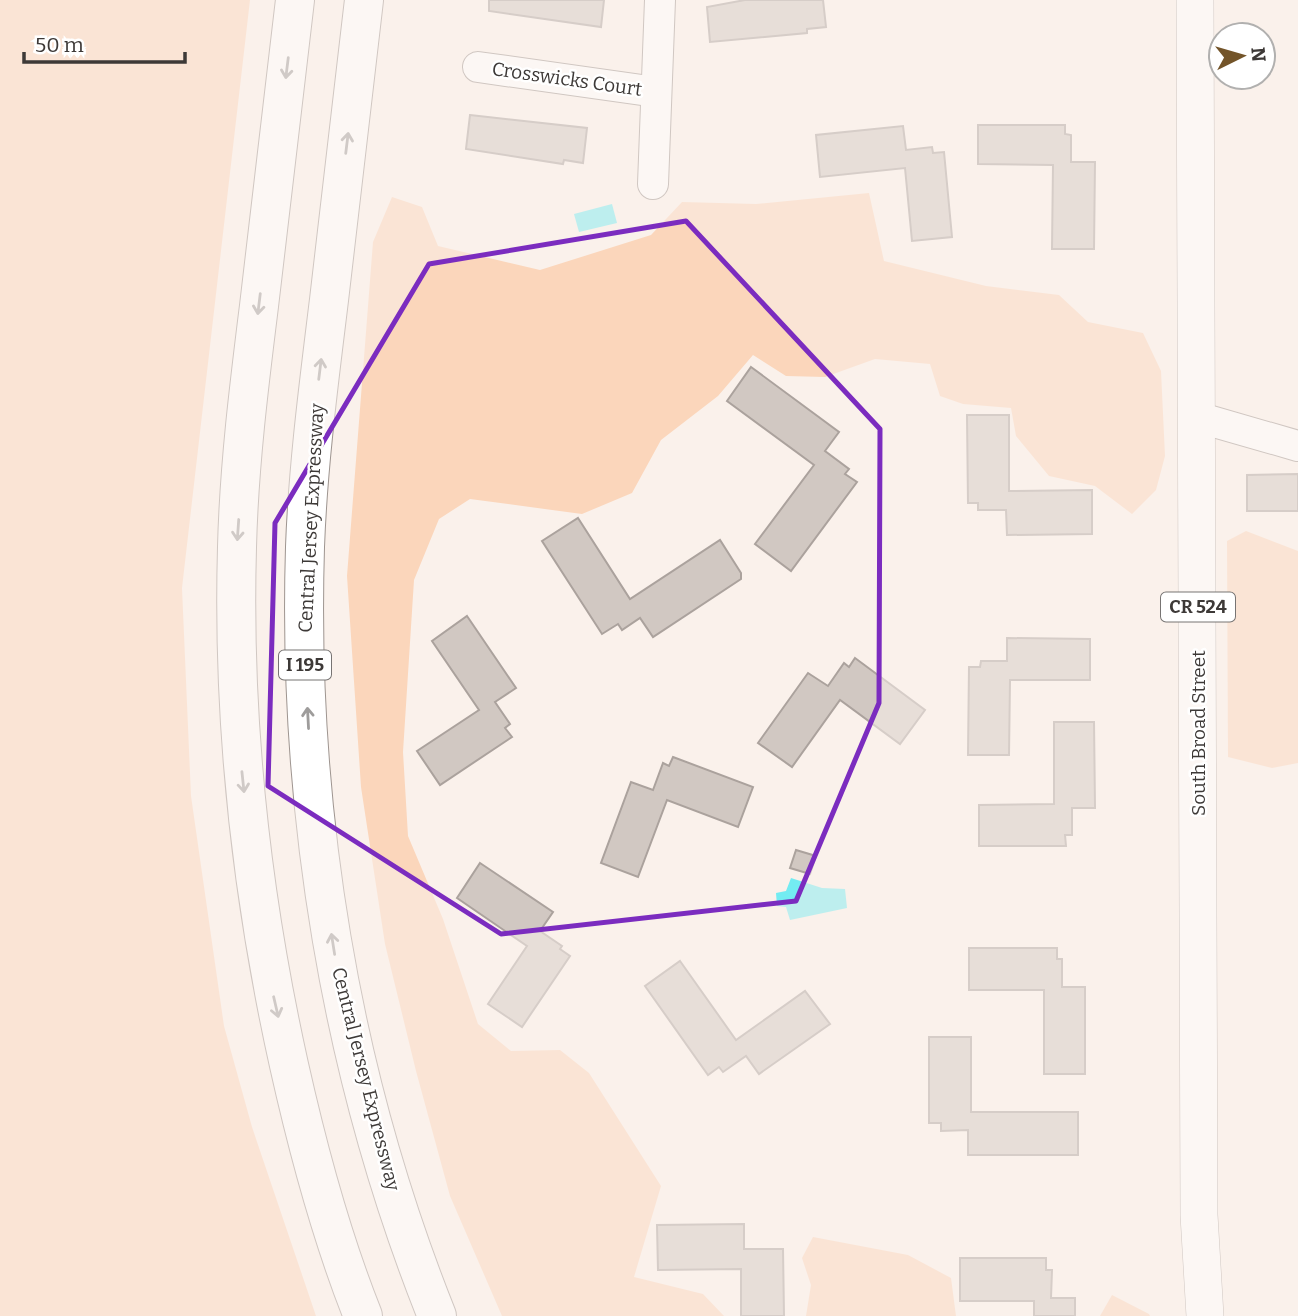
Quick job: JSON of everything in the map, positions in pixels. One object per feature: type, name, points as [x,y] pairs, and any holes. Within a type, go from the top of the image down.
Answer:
[{"type":"highway","points":[[295,0],[243,439],[237,544],[236,649],[240,741],[251,860],[267,964],[308,1151],[362,1314]]},
{"type":"highway","name":"Central Jersey Expressway","points":[[364,0],[311,446],[305,547],[304,649],[309,751],[319,852],[334,953],[355,1053],[406,1232],[436,1316]]},
{"type":"highway","points":[[406,1232],[446,1316]]},
{"type":"main road","name":"South Broad Street","points":[[1195,0],[1199,1215],[1205,1316]]},
{"type":"main road","name":"South Broad Street","points":[[1188,1316],[1199,1215]]},
{"type":"street","points":[[653,184],[660,0]]},
{"type":"street","name":"Crosswicks Court","points":[[478,67],[656,92]]},
{"type":"street","points":[[1197,417],[1298,446]]},
{"type":"highlighted area","points":[[686,221],[880,429],[879,703],[796,901],[501,934],[268,786],[275,523],[429,264]]},
{"type":"shaded area","points":[[0,0],[250,0],[182,588],[191,796],[224,1026],[252,1127],[316,1316],[0,1316]]},
{"type":"shaded area","points":[[869,193],[884,261],[986,286],[1059,295],[1088,322],[1143,333],[1161,371],[1165,456],[1156,490],[1132,514],[1095,486],[1049,476],[1016,436],[1011,408],[963,404],[940,396],[930,364],[875,359],[825,377],[786,376],[753,355],[718,396],[661,440],[632,493],[582,514],[470,499],[439,519],[414,580],[403,752],[408,836],[443,919],[478,1024],[511,1051],[560,1050],[589,1073],[661,1186],[634,1277],[703,1294],[724,1316],[502,1316],[450,1196],[416,1071],[385,944],[361,787],[347,576],[373,242],[392,197],[422,207],[438,246],[540,270],[651,235],[682,202],[756,204]]},
{"type":"shaded area","points":[[1246,531],[1298,551],[1298,763],[1272,768],[1228,757],[1227,541]]},
{"type":"shaded area","points":[[813,1237],[908,1255],[951,1278],[956,1316],[806,1316],[811,1285],[802,1258]]},
{"type":"shaded area","points":[[1112,1295],[1149,1314],[1150,1316],[1100,1316]]},
{"type":"water","points":[[612,204],[617,223],[579,232],[574,214]]},
{"type":"water","points":[[791,878],[822,888],[845,889],[847,908],[790,920],[786,907],[777,906],[776,893],[786,891]]},
{"type":"building","points":[[489,0],[604,0],[601,27],[489,11]]},
{"type":"building","points":[[745,0],[823,0],[826,27],[807,29],[807,33],[710,42],[707,7]]},
{"type":"building","points":[[470,115],[587,128],[583,163],[564,160],[563,164],[466,149]]},
{"type":"building","points":[[978,125],[1065,125],[1065,134],[1071,135],[1071,162],[1095,162],[1094,249],[1052,249],[1053,165],[978,164]]},
{"type":"building","points":[[903,126],[906,150],[932,147],[933,153],[944,152],[952,237],[912,241],[905,168],[820,177],[816,135]]},
{"type":"building","points":[[751,367],[839,432],[825,451],[849,469],[845,474],[857,482],[791,571],[755,544],[814,465],[727,401]]},
{"type":"building","points":[[967,415],[1009,415],[1009,491],[1092,490],[1092,534],[1007,535],[1006,510],[978,510],[978,503],[968,503]]},
{"type":"building","points":[[1298,474],[1298,511],[1247,511],[1247,475]]},
{"type":"building","points":[[578,518],[630,599],[720,540],[741,573],[741,579],[653,637],[640,618],[622,630],[618,624],[602,634],[542,541]]},
{"type":"building","points":[[467,616],[516,688],[495,702],[510,724],[505,728],[512,737],[440,785],[417,751],[479,710],[432,641]]},
{"type":"building","points":[[1007,638],[1090,639],[1090,680],[1010,680],[1009,755],[968,755],[969,667],[980,667],[981,661],[1007,661]]},
{"type":"building","points":[[855,658],[925,710],[900,744],[840,700],[792,767],[758,743],[808,673],[828,686],[844,663],[849,667]]},
{"type":"building","points":[[1054,722],[1094,722],[1095,808],[1072,808],[1072,835],[1065,835],[1066,846],[979,846],[979,805],[1054,804]]},
{"type":"building","points":[[673,757],[753,787],[738,827],[667,800],[638,877],[601,863],[631,782],[653,790],[663,763],[669,766]]},
{"type":"building","points":[[796,850],[816,856],[810,874],[790,868]]},
{"type":"building","points":[[480,863],[553,912],[540,931],[562,946],[560,949],[570,956],[522,1027],[488,1004],[527,946],[457,898]]},
{"type":"building","points":[[969,948],[1057,948],[1057,959],[1062,959],[1062,987],[1085,987],[1085,1074],[1044,1074],[1044,990],[969,990]]},
{"type":"building","points":[[680,961],[736,1040],[805,991],[830,1024],[759,1074],[746,1056],[723,1072],[719,1067],[708,1075],[645,986]]},
{"type":"building","points":[[929,1037],[971,1037],[971,1112],[1078,1112],[1078,1155],[968,1155],[968,1130],[941,1131],[941,1123],[929,1123]]},
{"type":"building","points":[[744,1224],[744,1249],[783,1249],[784,1316],[741,1316],[741,1269],[658,1270],[657,1225]]},
{"type":"building","points":[[960,1258],[1046,1258],[1046,1270],[1052,1270],[1051,1298],[1075,1298],[1075,1316],[1034,1316],[1034,1301],[960,1301]]}]
